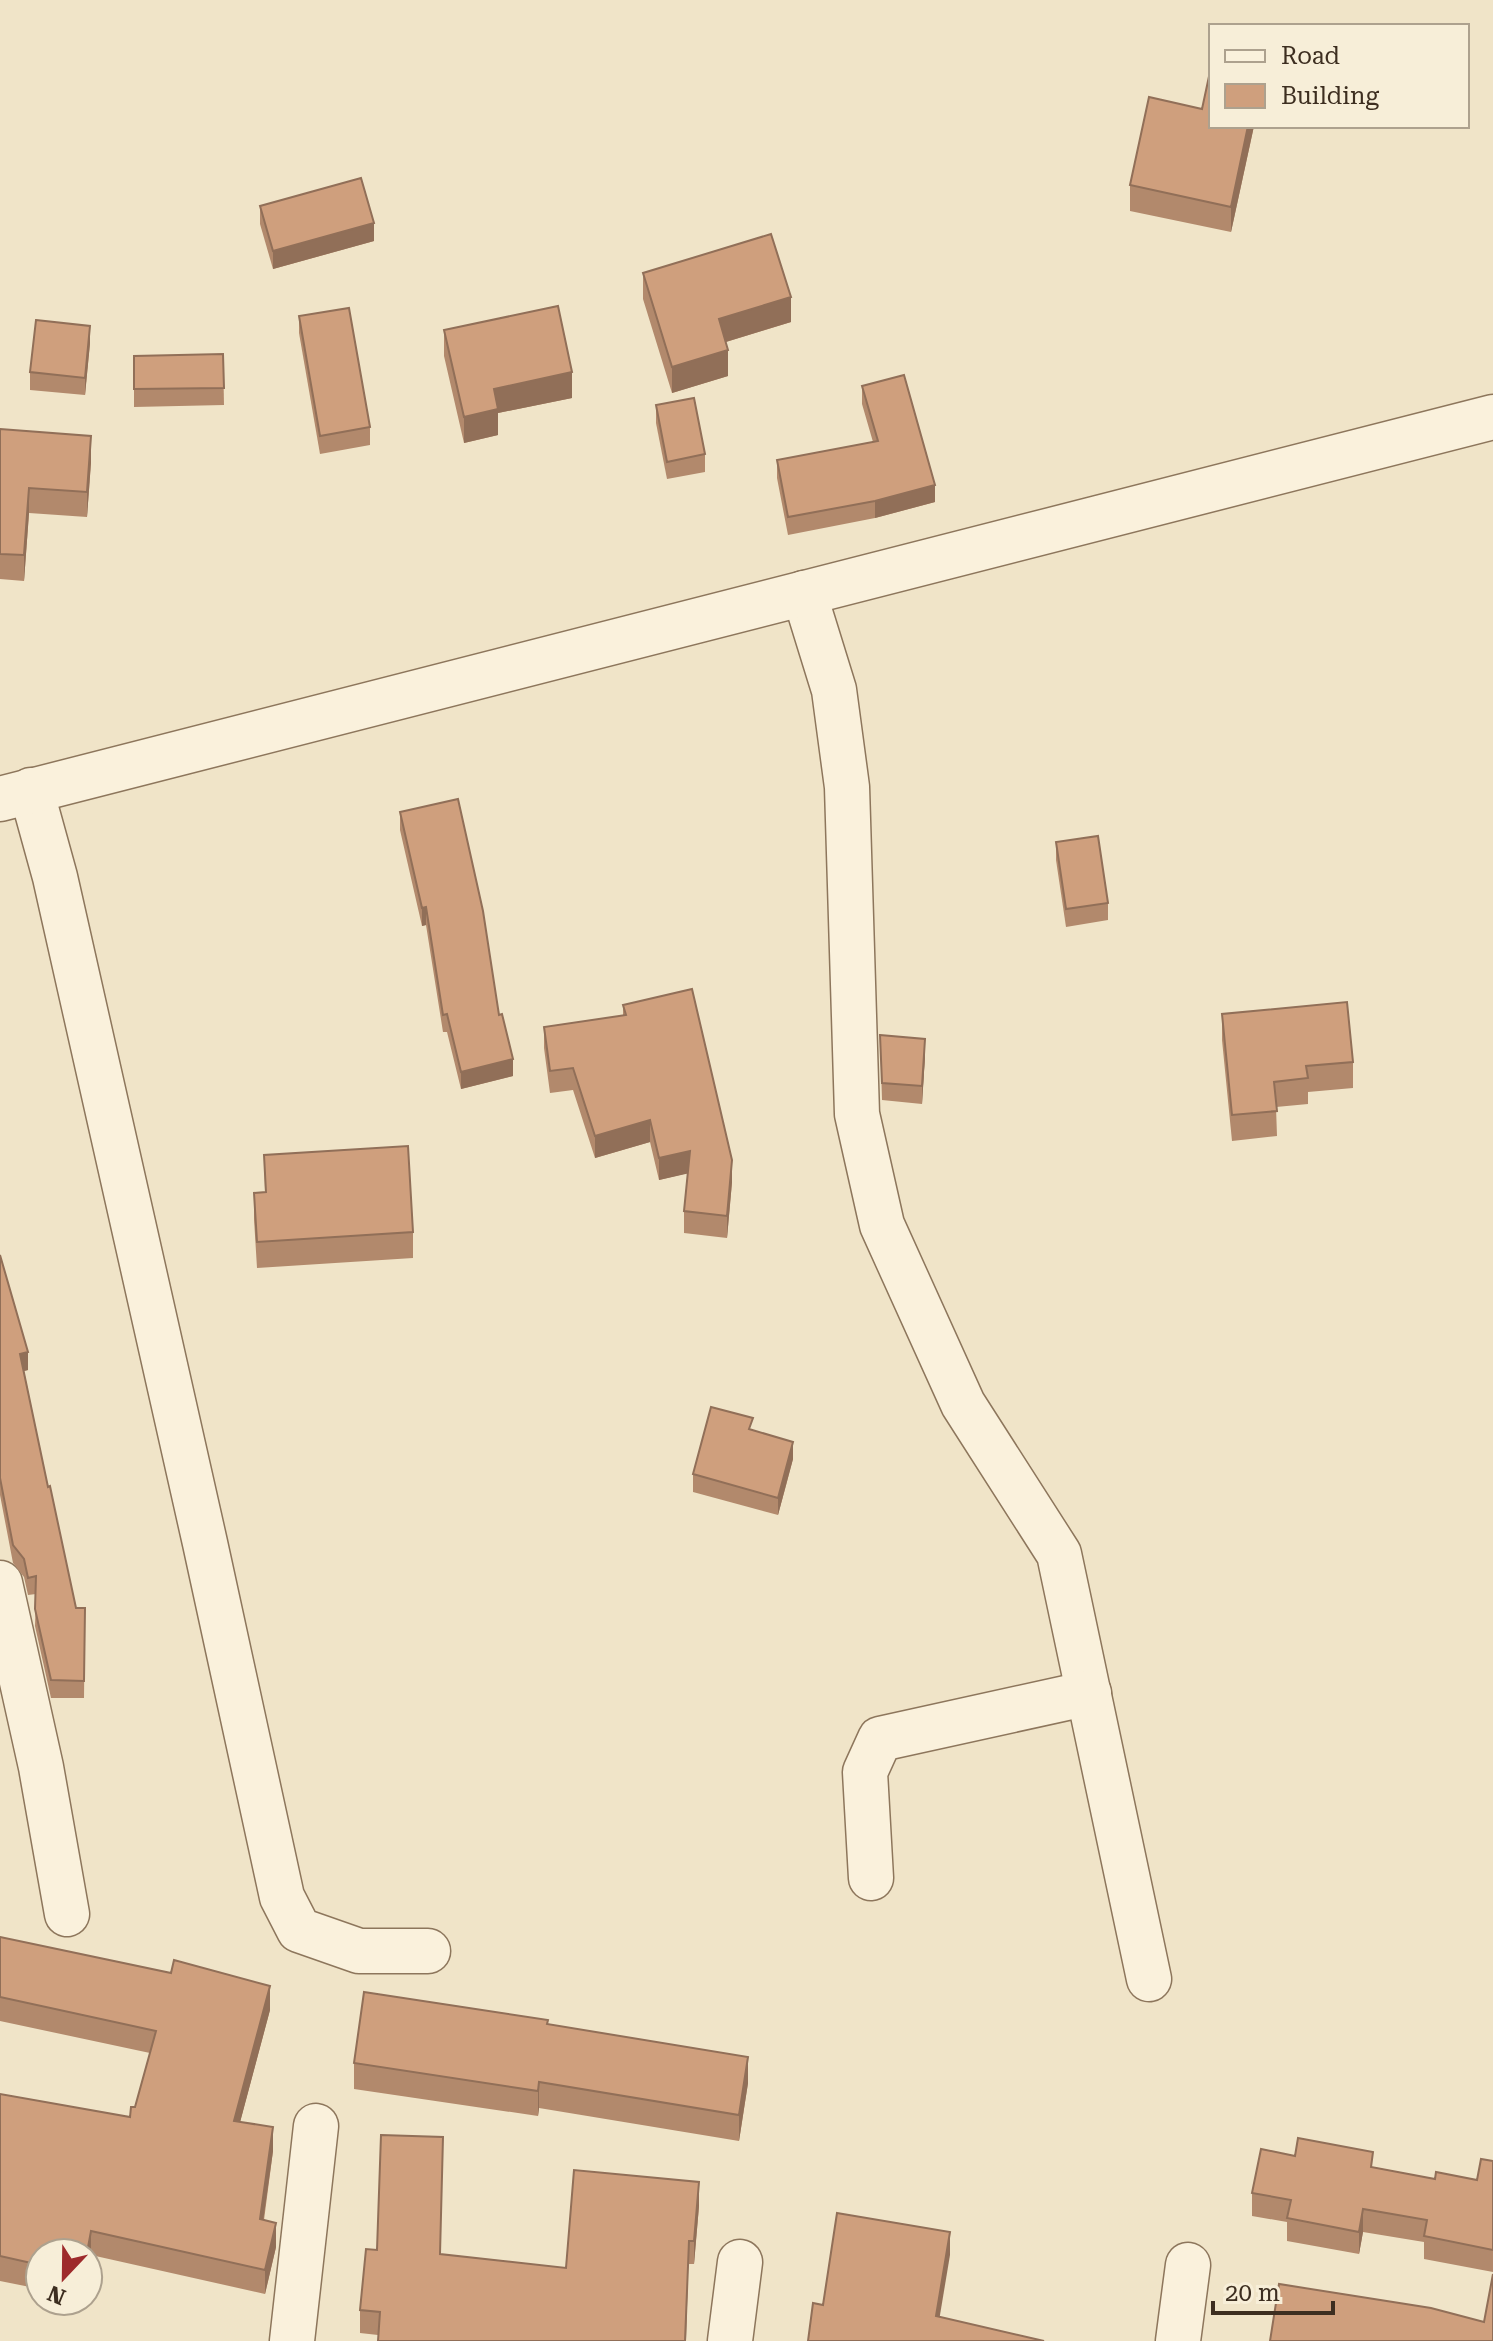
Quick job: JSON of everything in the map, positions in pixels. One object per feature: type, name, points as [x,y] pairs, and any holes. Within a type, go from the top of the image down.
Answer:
[{"type":"street","points":[[428,1951],[359,1951],[299,1930],[282,1897],[55,877],[15,794],[1493,417]]},
{"type":"street","points":[[804,593],[834,690],[847,787],[857,1114],[882,1225],[963,1404],[1059,1554],[1149,1979]]},
{"type":"street","points":[[0,1583],[41,1767],[67,1914]]},
{"type":"street","points":[[871,1878],[865,1772],[880,1739],[1089,1693]]},
{"type":"street","points":[[292,2341],[316,2126]]},
{"type":"street","points":[[730,2341],[740,2262]]},
{"type":"street","points":[[1178,2341],[1188,2265]]},
{"type":"building","points":[[1209,76],[1209,128],[1248,128],[1231,207],[1130,185],[1149,97],[1202,109]]},
{"type":"building","points":[[361,178],[374,223],[273,251],[260,206]]},
{"type":"building","points":[[771,234],[791,297],[719,319],[728,350],[672,367],[643,273]]},
{"type":"building","points":[[558,306],[572,372],[494,389],[498,409],[464,417],[444,330]]},
{"type":"building","points":[[349,308],[370,427],[320,436],[299,316]]},
{"type":"building","points":[[36,320],[90,326],[85,378],[30,372]]},
{"type":"building","points":[[223,354],[224,388],[134,389],[134,356]]},
{"type":"building","points":[[904,375],[935,485],[875,501],[788,517],[777,460],[878,441],[862,386]]},
{"type":"building","points":[[694,398],[705,454],[667,462],[656,405]]},
{"type":"building","points":[[0,429],[91,436],[87,492],[29,488],[24,555],[0,554]]},
{"type":"building","points":[[458,799],[483,911],[499,1015],[502,1014],[513,1059],[461,1072],[447,1014],[443,1015],[426,907],[422,908],[400,812]]},
{"type":"building","points":[[1098,836],[1108,903],[1066,909],[1056,842]]},
{"type":"building","points":[[692,989],[732,1160],[727,1216],[684,1211],[690,1151],[659,1158],[650,1120],[595,1136],[573,1068],[550,1071],[544,1027],[626,1015],[623,1005]]},
{"type":"building","points":[[1347,1002],[1353,1062],[1306,1066],[1308,1078],[1274,1082],[1277,1111],[1232,1115],[1222,1014]]},
{"type":"building","points":[[880,1035],[925,1039],[922,1086],[882,1083]]},
{"type":"building","points":[[408,1146],[413,1232],[257,1242],[254,1193],[266,1192],[264,1155]]},
{"type":"building","points":[[0,1255],[28,1352],[20,1354],[76,1608],[85,1608],[84,1681],[51,1680],[35,1609],[36,1576],[28,1578],[24,1559],[13,1545],[0,1478]]},
{"type":"building","points":[[711,1407],[753,1418],[749,1429],[793,1442],[778,1498],[693,1474]]},
{"type":"building","points":[[0,1937],[171,1973],[174,1960],[270,1986],[234,2121],[273,2127],[260,2219],[276,2223],[265,2270],[91,2231],[90,2237],[24,2237],[24,2261],[0,2256],[0,2094],[130,2117],[156,2031],[0,1997]]},
{"type":"building","points":[[364,1992],[548,2020],[547,2024],[748,2057],[739,2115],[539,2082],[538,2091],[354,2063]]},
{"type":"building","points":[[381,2135],[443,2137],[440,2254],[566,2268],[574,2170],[699,2182],[694,2241],[689,2241],[685,2341],[378,2341],[380,2312],[360,2310],[366,2249],[377,2250]]},
{"type":"building","points":[[1298,2138],[1373,2152],[1371,2167],[1435,2179],[1436,2172],[1477,2180],[1481,2159],[1493,2161],[1493,2250],[1424,2236],[1427,2220],[1363,2209],[1359,2232],[1287,2218],[1291,2200],[1252,2193],[1261,2149],[1295,2156]]},
{"type":"building","points":[[837,2213],[950,2232],[936,2316],[1044,2341],[808,2341],[813,2303],[823,2305]]},
{"type":"building","points":[[1493,2274],[1493,2341],[1270,2341],[1279,2284],[1431,2308],[1484,2322]]}]
